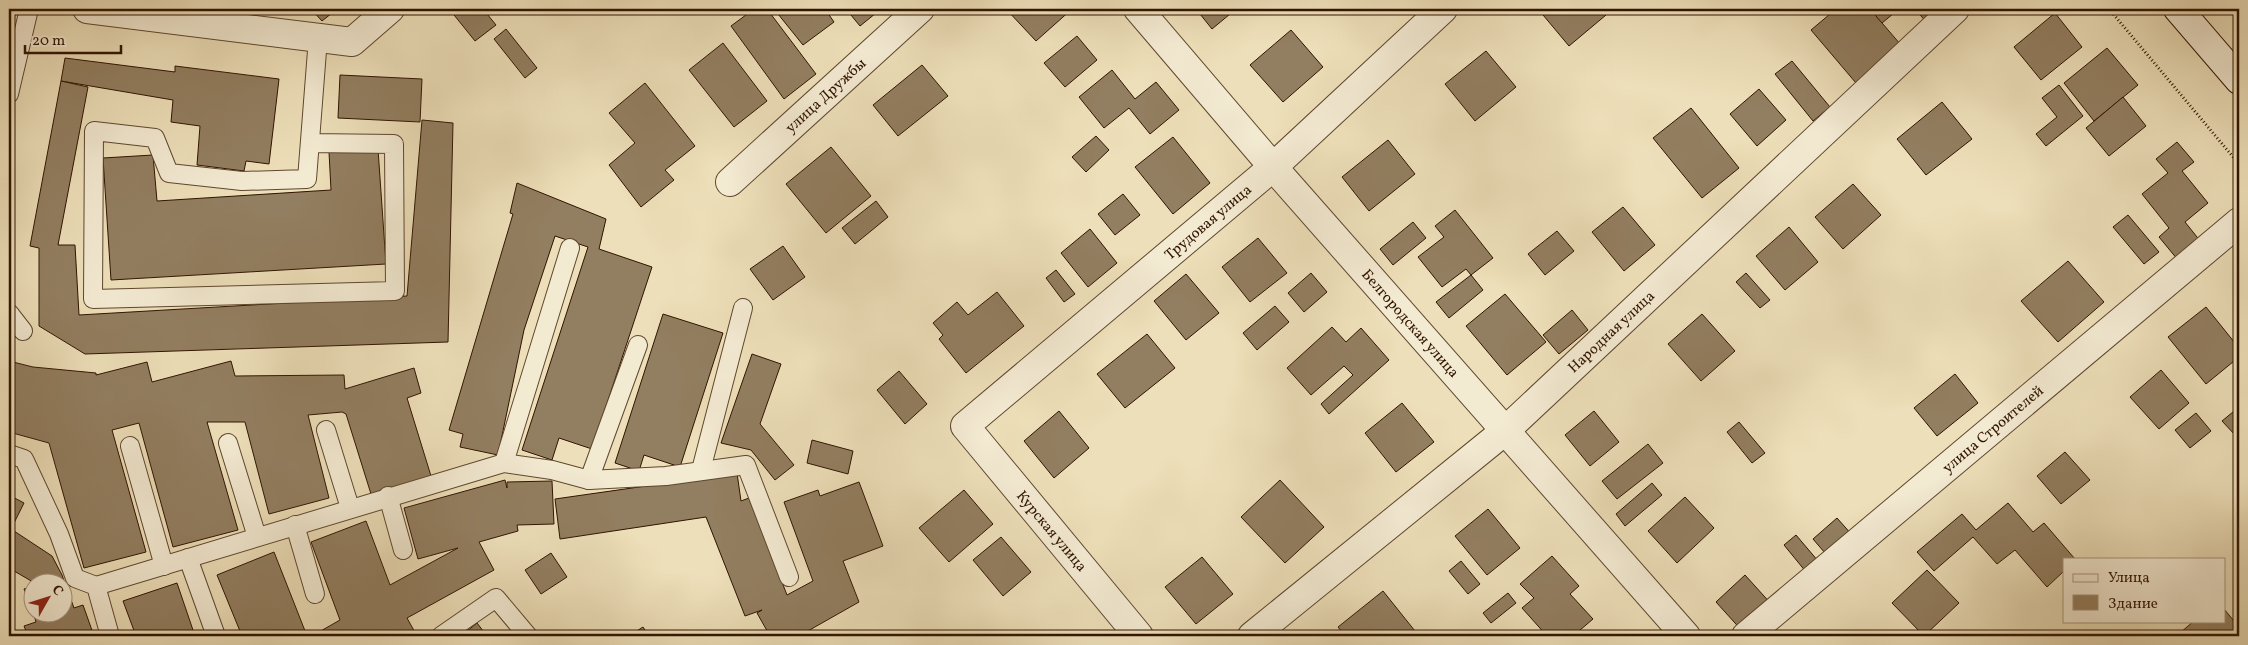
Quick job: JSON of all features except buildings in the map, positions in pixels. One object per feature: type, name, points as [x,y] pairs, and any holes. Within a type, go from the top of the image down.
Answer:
[{"type":"street","points":[[87,9],[352,42],[390,9]]},
{"type":"street","name":"улица Дружбы","points":[[730,182],[920,9]]},
{"type":"street","name":"Белгородская улица","points":[[1138,9],[1273,167],[1686,636]]},
{"type":"street","name":"Трудовая улица","points":[[965,426],[1273,167],[1443,9]]},
{"type":"street","name":"Народная улица","points":[[1252,636],[1506,430],[1955,9]]},
{"type":"street","points":[[2178,9],[2239,80]]},
{"type":"street","name":"улица Строителей","points":[[1746,636],[2239,222]]},
{"type":"street","name":"Курская улица","points":[[965,426],[1139,636]]},
{"type":"lane","points":[[9,94],[29,9]]},
{"type":"lane","points":[[311,142],[394,144],[394,291],[93,299],[94,131],[154,138],[169,173],[242,181],[307,178],[318,38]]},
{"type":"lane","points":[[504,463],[570,248]]},
{"type":"lane","points":[[701,470],[743,308]]},
{"type":"lane","points":[[9,313],[23,331]]},
{"type":"lane","points":[[589,480],[638,345]]},
{"type":"lane","points":[[326,430],[350,508]]},
{"type":"lane","points":[[228,443],[257,537]]},
{"type":"lane","points":[[130,446],[164,566]]},
{"type":"lane","points":[[9,454],[24,459],[59,534],[75,578],[96,586],[388,496],[504,463],[552,470],[589,480],[666,476],[746,465],[789,577]]},
{"type":"lane","points":[[388,496],[404,550]]},
{"type":"lane","points":[[295,525],[314,594]]},
{"type":"lane","points":[[188,558],[216,636]]},
{"type":"lane","points":[[96,586],[110,636]]},
{"type":"lane","points":[[440,636],[496,598],[528,636]]},
{"type":"path","points":[[2109,9],[2239,164]]}]
